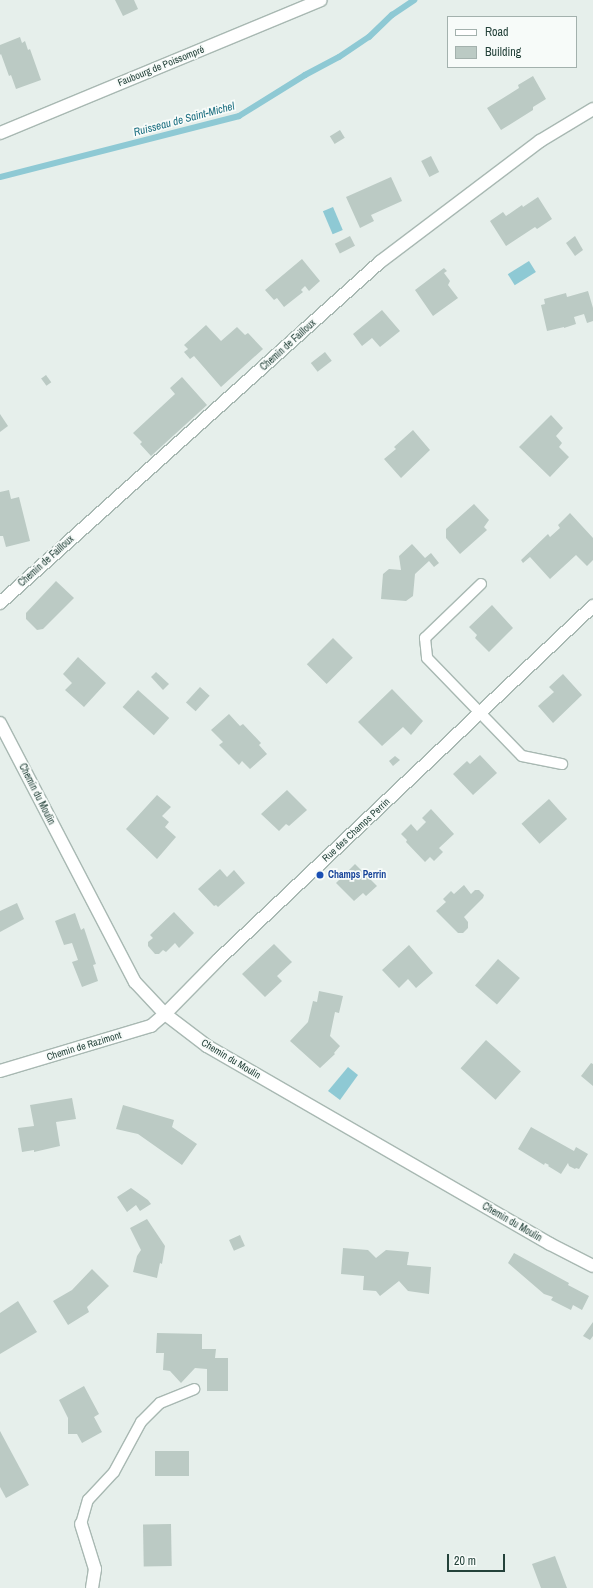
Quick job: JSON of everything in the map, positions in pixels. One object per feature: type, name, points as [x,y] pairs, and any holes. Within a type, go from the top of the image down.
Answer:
[{"type":"street","name":"Faubourg de Poissompré","points":[[0,133],[322,0]]},
{"type":"street","name":"Chemin de Failloux","points":[[0,603],[380,262],[540,141],[593,109]]},
{"type":"street","name":"Rue des Champs Perrin","points":[[165,1014],[218,960],[593,606]]},
{"type":"street","name":"Chemin du Moulin","points":[[0,723],[135,982],[165,1014],[207,1046],[550,1244],[593,1266]]},
{"type":"street","name":"Chemin de Razimont","points":[[0,1070],[151,1026],[165,1014]]},
{"type":"street","points":[[81,1524],[95,1569],[92,1588]]},
{"type":"lane","points":[[481,584],[425,638],[427,658],[522,756],[562,764]]},
{"type":"lane","points":[[81,1524],[88,1500],[114,1472],[141,1422],[160,1403],[194,1389]]},
{"type":"water","points":[[333,207],[343,230],[333,234],[323,211]]},
{"type":"water","points":[[529,261],[536,272],[515,285],[508,274]]},
{"type":"water","points":[[348,1067],[358,1075],[340,1100],[328,1091]]},
{"type":"building","points":[[115,0],[134,0],[138,9],[123,16]]},
{"type":"building","points":[[20,37],[22,43],[25,41],[28,50],[30,49],[41,80],[16,89],[11,75],[9,76],[1,54],[0,55],[0,45]]},
{"type":"building","points":[[533,76],[546,99],[533,107],[533,110],[501,130],[487,108],[519,88],[518,85]]},
{"type":"building","points":[[340,130],[345,138],[335,144],[330,136]]},
{"type":"building","points":[[431,156],[439,172],[429,177],[421,161]]},
{"type":"building","points":[[391,177],[402,201],[371,215],[374,221],[360,228],[346,197]]},
{"type":"building","points":[[538,197],[552,219],[537,229],[535,227],[506,246],[490,221],[503,212],[506,216],[522,205],[523,207]]},
{"type":"building","points":[[350,236],[355,246],[340,254],[335,244]]},
{"type":"building","points":[[575,236],[583,250],[575,256],[566,243]]},
{"type":"building","points":[[302,259],[320,281],[309,291],[305,286],[301,290],[303,292],[284,307],[277,298],[274,300],[265,290]]},
{"type":"building","points":[[444,268],[447,271],[444,273],[450,281],[448,285],[458,298],[433,316],[415,290]]},
{"type":"building","points":[[588,291],[593,308],[593,321],[587,323],[584,314],[574,317],[576,324],[547,331],[541,305],[545,304],[544,299],[566,293],[567,297]]},
{"type":"building","points":[[382,310],[400,331],[380,347],[372,338],[362,346],[353,334]]},
{"type":"building","points":[[206,325],[221,341],[237,327],[245,335],[248,333],[263,349],[221,387],[194,356],[190,359],[184,352],[188,349],[184,345]]},
{"type":"building","points":[[325,352],[332,361],[318,372],[311,363]]},
{"type":"building","points":[[46,375],[51,382],[46,386],[41,379]]},
{"type":"building","points":[[182,377],[207,405],[151,456],[140,444],[142,442],[133,433],[175,394],[170,388]]},
{"type":"building","points":[[0,414],[8,426],[0,432]]},
{"type":"building","points":[[551,415],[563,428],[556,436],[562,443],[559,447],[569,457],[550,477],[519,447]]},
{"type":"building","points":[[413,430],[430,450],[401,478],[384,459],[396,449],[394,447]]},
{"type":"building","points":[[9,490],[11,499],[19,497],[30,541],[6,547],[3,536],[0,536],[0,492]]},
{"type":"building","points":[[474,504],[489,520],[484,527],[487,530],[460,554],[446,538],[446,529]]},
{"type":"building","points":[[570,513],[593,538],[593,560],[587,566],[576,555],[550,579],[530,557],[523,563],[521,560],[548,534],[550,537],[560,528],[558,525]]},
{"type":"building","points":[[412,544],[425,558],[431,553],[439,563],[434,567],[429,561],[415,574],[413,596],[406,601],[381,599],[383,574],[389,569],[401,570],[399,556]]},
{"type":"building","points":[[56,581],[74,598],[43,629],[37,630],[26,619],[26,613]]},
{"type":"building","points":[[492,605],[513,628],[489,652],[475,638],[477,635],[469,627]]},
{"type":"building","points":[[333,638],[353,658],[327,684],[307,664]]},
{"type":"building","points":[[78,657],[106,683],[84,707],[65,690],[72,683],[63,674]]},
{"type":"building","points":[[156,672],[169,684],[163,690],[151,677]]},
{"type":"building","points":[[563,674],[582,695],[553,723],[538,706],[554,692],[549,687]]},
{"type":"building","points":[[200,687],[210,696],[196,711],[186,703]]},
{"type":"building","points":[[392,689],[423,721],[411,735],[403,727],[382,746],[358,722]]},
{"type":"building","points":[[138,690],[169,718],[154,735],[123,707]]},
{"type":"building","points":[[229,714],[240,726],[243,724],[261,743],[259,745],[267,754],[250,769],[242,761],[239,765],[219,745],[223,742],[211,730]]},
{"type":"building","points":[[480,755],[497,773],[473,795],[453,774],[467,761],[470,764]]},
{"type":"building","points":[[395,756],[400,760],[393,766],[389,761]]},
{"type":"building","points":[[287,790],[307,810],[289,826],[286,824],[279,831],[261,814]]},
{"type":"building","points":[[157,795],[171,807],[162,816],[169,822],[165,827],[176,837],[157,859],[126,829]]},
{"type":"building","points":[[549,799],[567,819],[540,844],[522,824]]},
{"type":"building","points":[[431,809],[454,834],[439,848],[443,852],[434,861],[430,857],[425,862],[406,842],[407,840],[401,834],[411,824],[417,831],[426,822],[422,818]]},
{"type":"building","points":[[355,864],[377,886],[366,896],[363,893],[354,901],[336,883]]},
{"type":"building","points":[[220,869],[227,877],[234,870],[245,883],[218,907],[216,905],[214,906],[198,889]]},
{"type":"building","points":[[464,885],[471,894],[475,890],[479,890],[484,895],[483,898],[464,917],[468,922],[468,928],[463,933],[458,933],[436,911],[446,902],[443,899],[451,891],[454,894]]},
{"type":"building","points":[[17,903],[24,919],[0,932],[0,911]]},
{"type":"building","points":[[174,912],[194,933],[179,948],[175,943],[166,952],[163,950],[159,954],[155,954],[148,946],[148,942],[153,938],[150,935]]},
{"type":"building","points":[[75,913],[81,930],[84,928],[96,964],[93,965],[98,981],[82,987],[72,962],[78,960],[72,943],[64,945],[55,921]]},
{"type":"building","points":[[274,944],[292,962],[277,976],[282,981],[265,997],[242,974]]},
{"type":"building","points":[[409,945],[433,973],[416,988],[408,979],[399,988],[382,970]]},
{"type":"building","points":[[498,959],[520,978],[497,1004],[475,985]]},
{"type":"building","points":[[319,991],[343,996],[339,1013],[335,1012],[330,1036],[340,1046],[334,1053],[335,1054],[320,1068],[290,1041],[308,1022],[313,1001],[317,1002]]},
{"type":"building","points":[[486,1040],[521,1071],[496,1100],[461,1068]]},
{"type":"building","points":[[591,1063],[593,1064],[593,1086],[581,1076]]},
{"type":"building","points":[[72,1098],[76,1119],[56,1122],[60,1146],[34,1152],[34,1150],[22,1152],[18,1128],[34,1126],[30,1105]]},
{"type":"building","points":[[123,1105],[174,1120],[172,1127],[197,1144],[182,1165],[138,1134],[116,1129]]},
{"type":"building","points":[[531,1127],[574,1151],[576,1147],[588,1154],[579,1169],[569,1166],[568,1163],[561,1174],[548,1166],[549,1165],[545,1163],[544,1165],[518,1149]]},
{"type":"building","points":[[131,1188],[148,1200],[151,1204],[140,1211],[136,1205],[127,1212],[117,1197]]},
{"type":"building","points":[[147,1219],[165,1246],[162,1264],[160,1263],[157,1278],[133,1272],[137,1256],[141,1250],[130,1228]]},
{"type":"building","points":[[240,1235],[245,1246],[234,1251],[229,1240]]},
{"type":"building","points":[[343,1248],[368,1250],[376,1258],[386,1250],[409,1252],[407,1265],[431,1267],[429,1294],[408,1291],[399,1281],[380,1296],[376,1291],[363,1290],[364,1276],[341,1274]]},
{"type":"building","points":[[514,1253],[569,1283],[568,1285],[589,1296],[582,1310],[573,1305],[571,1310],[551,1300],[553,1297],[544,1294],[508,1263]]},
{"type":"building","points":[[92,1269],[109,1286],[87,1307],[89,1312],[68,1325],[53,1301],[72,1290]]},
{"type":"building","points":[[18,1301],[37,1332],[0,1354],[0,1313]]},
{"type":"building","points":[[593,1322],[593,1336],[590,1340],[583,1336]]},
{"type":"building","points":[[157,1333],[202,1334],[202,1349],[216,1349],[215,1358],[228,1358],[228,1391],[207,1391],[207,1369],[195,1368],[181,1383],[170,1371],[163,1370],[164,1353],[156,1353]]},
{"type":"building","points":[[84,1386],[99,1414],[94,1417],[102,1432],[82,1443],[77,1434],[68,1434],[68,1418],[59,1400]]},
{"type":"building","points":[[0,1431],[29,1485],[6,1498],[0,1487]]},
{"type":"building","points":[[155,1451],[189,1451],[189,1476],[155,1476]]},
{"type":"building","points":[[143,1524],[171,1524],[172,1566],[144,1566]]},
{"type":"building","points":[[555,1556],[567,1588],[541,1588],[532,1564]]},
{"type":"waterway","name":"Ruisseau de Saint-Michel","points":[[0,177],[239,116],[305,75],[339,57],[369,37],[392,15],[414,0]]},
{"type":"place","name":"Champs Perrin","points":[[320,875]]}]
